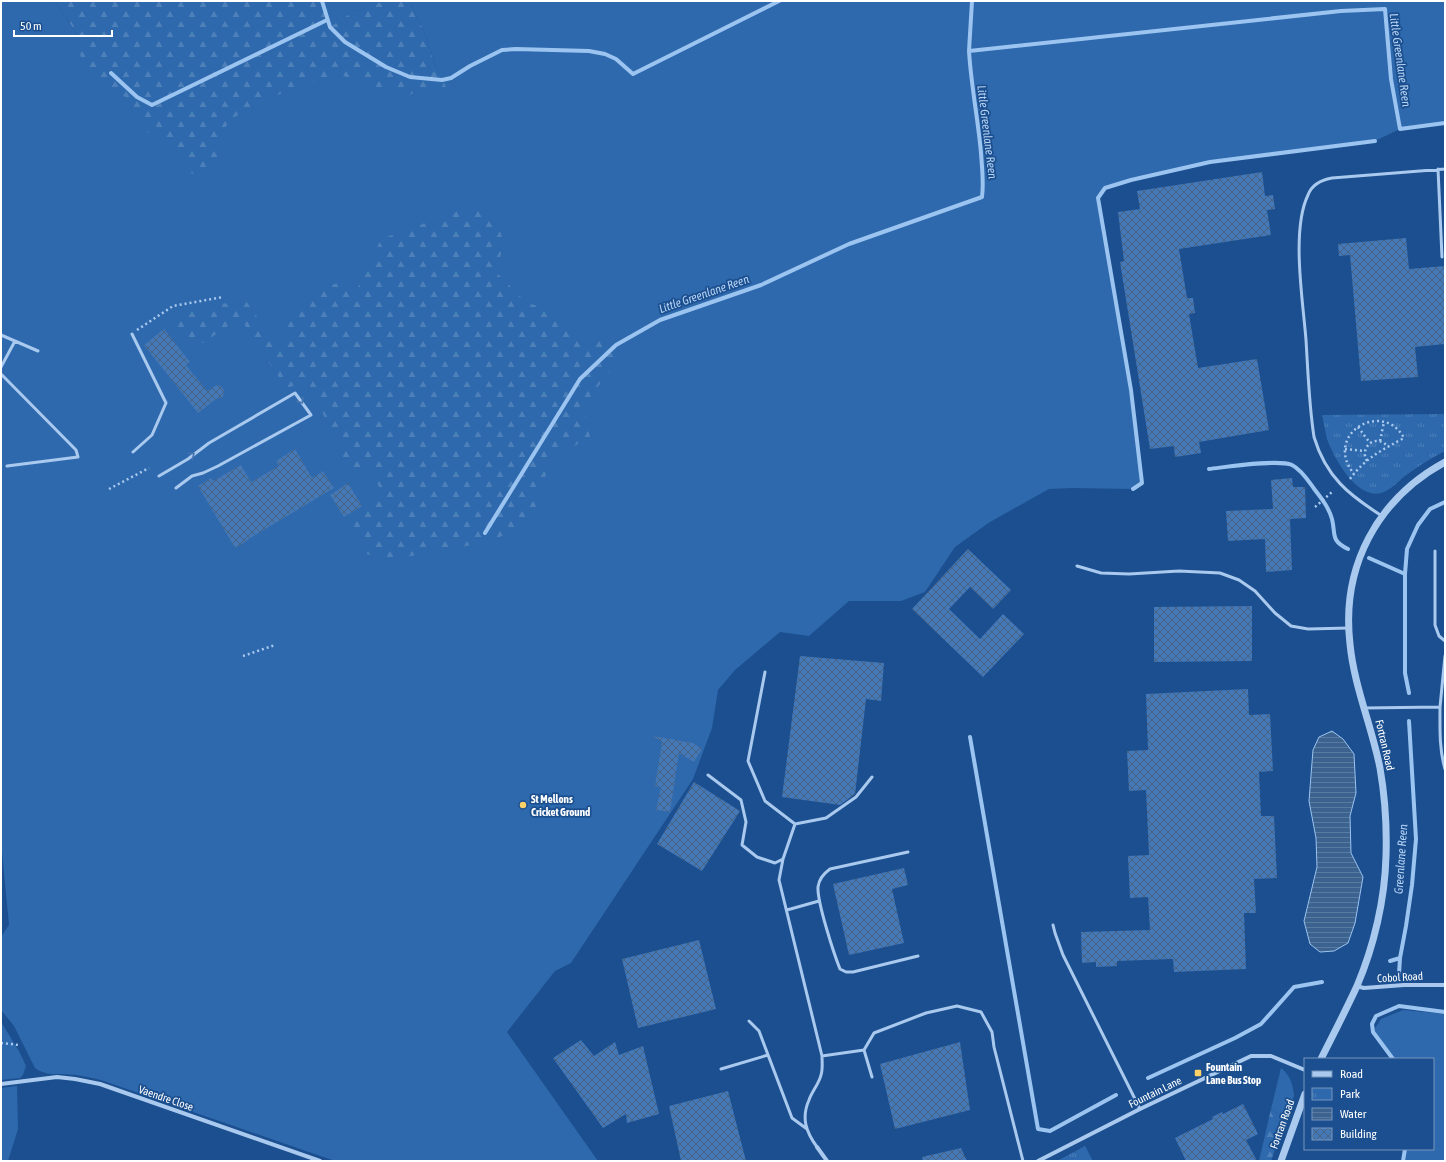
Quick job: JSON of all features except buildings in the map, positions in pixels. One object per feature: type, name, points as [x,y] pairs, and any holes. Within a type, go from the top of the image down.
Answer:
[{"type":"street","name":"Fortran Road","points":[[1321,1058],[1365,966],[1374,936],[1380,906],[1386,858],[1384,796],[1380,767],[1364,708],[1350,645],[1349,628],[1351,590],[1356,566],[1364,546],[1382,516],[1412,484],[1429,471],[1445,462]]},
{"type":"street","name":"Cobol Road","points":[[1356,986],[1364,988],[1404,985],[1445,985]]},
{"type":"street","name":"Fountain Lane","points":[[1038,1161],[1140,1109],[1251,1056],[1271,1056],[1304,1070]]},
{"type":"street","name":"Vaendre Close","points":[[1,1084],[57,1077],[100,1084],[320,1161]]},
{"type":"street","name":"Fortran Road","points":[[1281,1161],[1304,1097]]},
{"type":"street","points":[[817,1147],[827,1161]]},
{"type":"lane","points":[[1438,169],[1442,257]]},
{"type":"lane","points":[[1382,516],[1356,499],[1338,482],[1318,451],[1314,437],[1300,269],[1299,244],[1302,219],[1308,194],[1314,185],[1322,180],[1353,176],[1445,169]]},
{"type":"lane","points":[[132,334],[166,403],[152,435],[134,452]]},
{"type":"lane","points":[[1,335],[38,351]]},
{"type":"lane","points":[[1,367],[15,341]]},
{"type":"lane","points":[[1,374],[76,450],[78,458],[7,466]]},
{"type":"lane","points":[[159,476],[188,459],[209,443],[295,393],[311,415],[218,466],[192,476],[176,488]]},
{"type":"lane","points":[[1435,551],[1434,625],[1439,636],[1445,641]]},
{"type":"lane","points":[[1077,566],[1101,573],[1129,574],[1179,571],[1220,573],[1239,580],[1255,592],[1275,613],[1291,626],[1308,629],[1349,628]]},
{"type":"lane","points":[[1445,656],[1440,707],[1442,761],[1445,769]]},
{"type":"lane","points":[[765,672],[748,761],[765,801],[795,824],[826,818],[856,797],[872,777]]},
{"type":"lane","points":[[1364,708],[1440,707]]},
{"type":"lane","points":[[708,776],[741,800],[746,822],[742,845],[757,857],[775,862],[783,859]]},
{"type":"lane","points":[[795,824],[783,859],[779,880],[822,1056],[821,1074],[808,1100],[804,1121],[808,1135],[817,1147]]},
{"type":"lane","points":[[908,852],[830,869],[822,876],[818,887],[819,901],[840,969],[846,972],[852,972],[918,956]]},
{"type":"lane","points":[[787,910],[819,901]]},
{"type":"lane","points":[[1053,925],[1064,955],[1140,1109]]},
{"type":"lane","points":[[872,1077],[864,1050],[874,1033],[926,1013],[957,1006],[981,1012],[992,1032],[994,1047],[1023,1161]]},
{"type":"lane","points":[[749,1021],[759,1031],[792,1118],[807,1129]]},
{"type":"lane","points":[[822,1056],[864,1050]]},
{"type":"lane","points":[[721,1069],[768,1055]]},
{"type":"path","points":[[132,334],[173,306],[223,297]]},
{"type":"path","points":[[1350,479],[1375,453],[1404,438],[1397,429],[1384,422],[1369,422],[1353,431],[1348,440],[1344,456],[1347,464],[1354,474]]},
{"type":"path","points":[[1380,441],[1384,422]]},
{"type":"path","points":[[1358,427],[1370,443]]},
{"type":"path","points":[[1367,460],[1365,451],[1370,443],[1380,441],[1388,446]]},
{"type":"path","points":[[1345,449],[1365,451]]},
{"type":"path","points":[[109,489],[149,468]]},
{"type":"path","points":[[1315,507],[1332,492]]},
{"type":"path","points":[[243,656],[275,645]]},
{"type":"path","points":[[1,1043],[19,1045]]},
{"type":"green space","points":[[1,1],[55,1],[77,34],[327,20],[322,1],[388,1],[353,12],[442,80],[424,31],[409,1],[1445,1],[1445,123],[1400,129],[1375,141],[1210,162],[1131,180],[1105,188],[1098,198],[1131,390],[1142,483],[1133,489],[1049,489],[990,522],[955,547],[925,592],[901,601],[849,601],[809,636],[780,632],[735,670],[718,690],[712,728],[693,779],[571,963],[555,971],[507,1032],[598,1161],[335,1161],[101,1080],[76,1075],[49,1074],[39,1071],[35,1068],[14,1026],[1,1010],[1,937],[9,925],[1,841]]},
{"type":"green space","points":[[55,1],[322,1],[330,27],[353,12],[382,2],[409,1],[424,31],[435,64],[447,89],[422,89],[405,97],[338,74],[297,87],[261,102],[231,119],[219,137],[219,159],[211,174],[200,175],[190,173],[172,144],[145,131],[127,98],[83,71],[77,34]]},
{"type":"green space","points":[[472,206],[493,209],[504,243],[496,272],[527,303],[546,308],[576,340],[599,340],[621,361],[607,375],[583,406],[590,437],[551,459],[530,524],[488,542],[389,560],[367,554],[343,520],[374,503],[380,489],[369,467],[356,471],[349,469],[308,382],[286,388],[240,318],[203,343],[177,336],[172,319],[211,305],[246,301],[276,344],[286,340],[287,317],[297,307],[308,308],[311,293],[340,282],[355,293],[381,239]]},
{"type":"green space","points":[[1445,414],[1445,451],[1406,475],[1387,491],[1374,494],[1365,491],[1356,485],[1341,467],[1327,439],[1322,415]]},
{"type":"green space","points":[[1403,1010],[1445,1014],[1445,1161],[1403,1161],[1405,1150],[1434,1150],[1434,1058],[1392,1058],[1374,1030],[1381,1019]]},
{"type":"green space","points":[[1,1022],[19,1051],[26,1066],[23,1075],[20,1078],[1,1080]]},
{"type":"green space","points":[[1281,1068],[1290,1080],[1294,1096],[1276,1147],[1275,1129],[1279,1115],[1271,1109]]},
{"type":"green space","points":[[17,1086],[18,1129],[8,1161],[1,1161],[1,1088]]},
{"type":"green space","points":[[1271,1109],[1279,1115],[1279,1123],[1275,1130],[1274,1137],[1276,1147],[1271,1161],[1259,1161]]},
{"type":"green space","points":[[1085,1146],[1093,1161],[1057,1161]]},
{"type":"water","points":[[1332,731],[1343,739],[1354,754],[1356,793],[1350,816],[1351,853],[1363,877],[1355,923],[1348,943],[1334,951],[1320,952],[1310,944],[1304,921],[1317,867],[1316,838],[1309,801],[1313,750],[1319,737]]},
{"type":"waterway","points":[[322,1],[330,27],[345,42],[386,67],[410,77],[442,80],[451,78],[470,66],[502,50],[516,49],[589,51],[605,54],[616,59],[633,74],[779,1]]},
{"type":"waterway","points":[[969,51],[972,1]]},
{"type":"waterway","name":"Little Greenlane Reen","points":[[485,533],[580,379],[616,345],[660,320],[761,285],[849,244],[982,197],[983,180],[981,153],[969,51],[1341,11],[1385,9],[1391,79],[1400,129],[1445,123]]},
{"type":"waterway","points":[[111,73],[137,97],[152,105],[327,20]]},
{"type":"waterway","points":[[1133,489],[1142,483],[1131,390],[1098,198],[1105,188],[1131,180],[1210,162],[1375,141]]},
{"type":"waterway","name":"Greenlane Reen","points":[[1209,469],[1264,463],[1285,463],[1296,467],[1308,480],[1327,507],[1331,515],[1336,540],[1348,549]]},
{"type":"waterway","name":"Greenlane Reen","points":[[1369,558],[1405,574],[1407,549],[1418,525],[1430,509],[1445,502]]},
{"type":"waterway","name":"Greenlane Reen","points":[[1405,574],[1405,673],[1409,693]]},
{"type":"waterway","name":"Greenlane Reen","points":[[1399,974],[1400,958],[1412,885],[1416,839],[1409,721]]},
{"type":"waterway","points":[[970,737],[1038,1129],[1050,1131],[1116,1095]]},
{"type":"waterway","points":[[1390,961],[1400,958]]},
{"type":"waterway","points":[[1148,1078],[1235,1038],[1261,1024],[1294,987],[1322,982]]},
{"type":"waterway","name":"Greenlane Reen","points":[[1392,1058],[1373,1032],[1372,1024],[1376,1016],[1399,1006],[1445,1012]]},
{"type":"waterway","name":"Greenlane Reen","points":[[1403,1161],[1405,1150]]},
{"type":"place","name":"St Mellons Cricket Ground","points":[[523,805]]},
{"type":"place","name":"Fountain Lane Bus Stop","points":[[1198,1073]]}]
